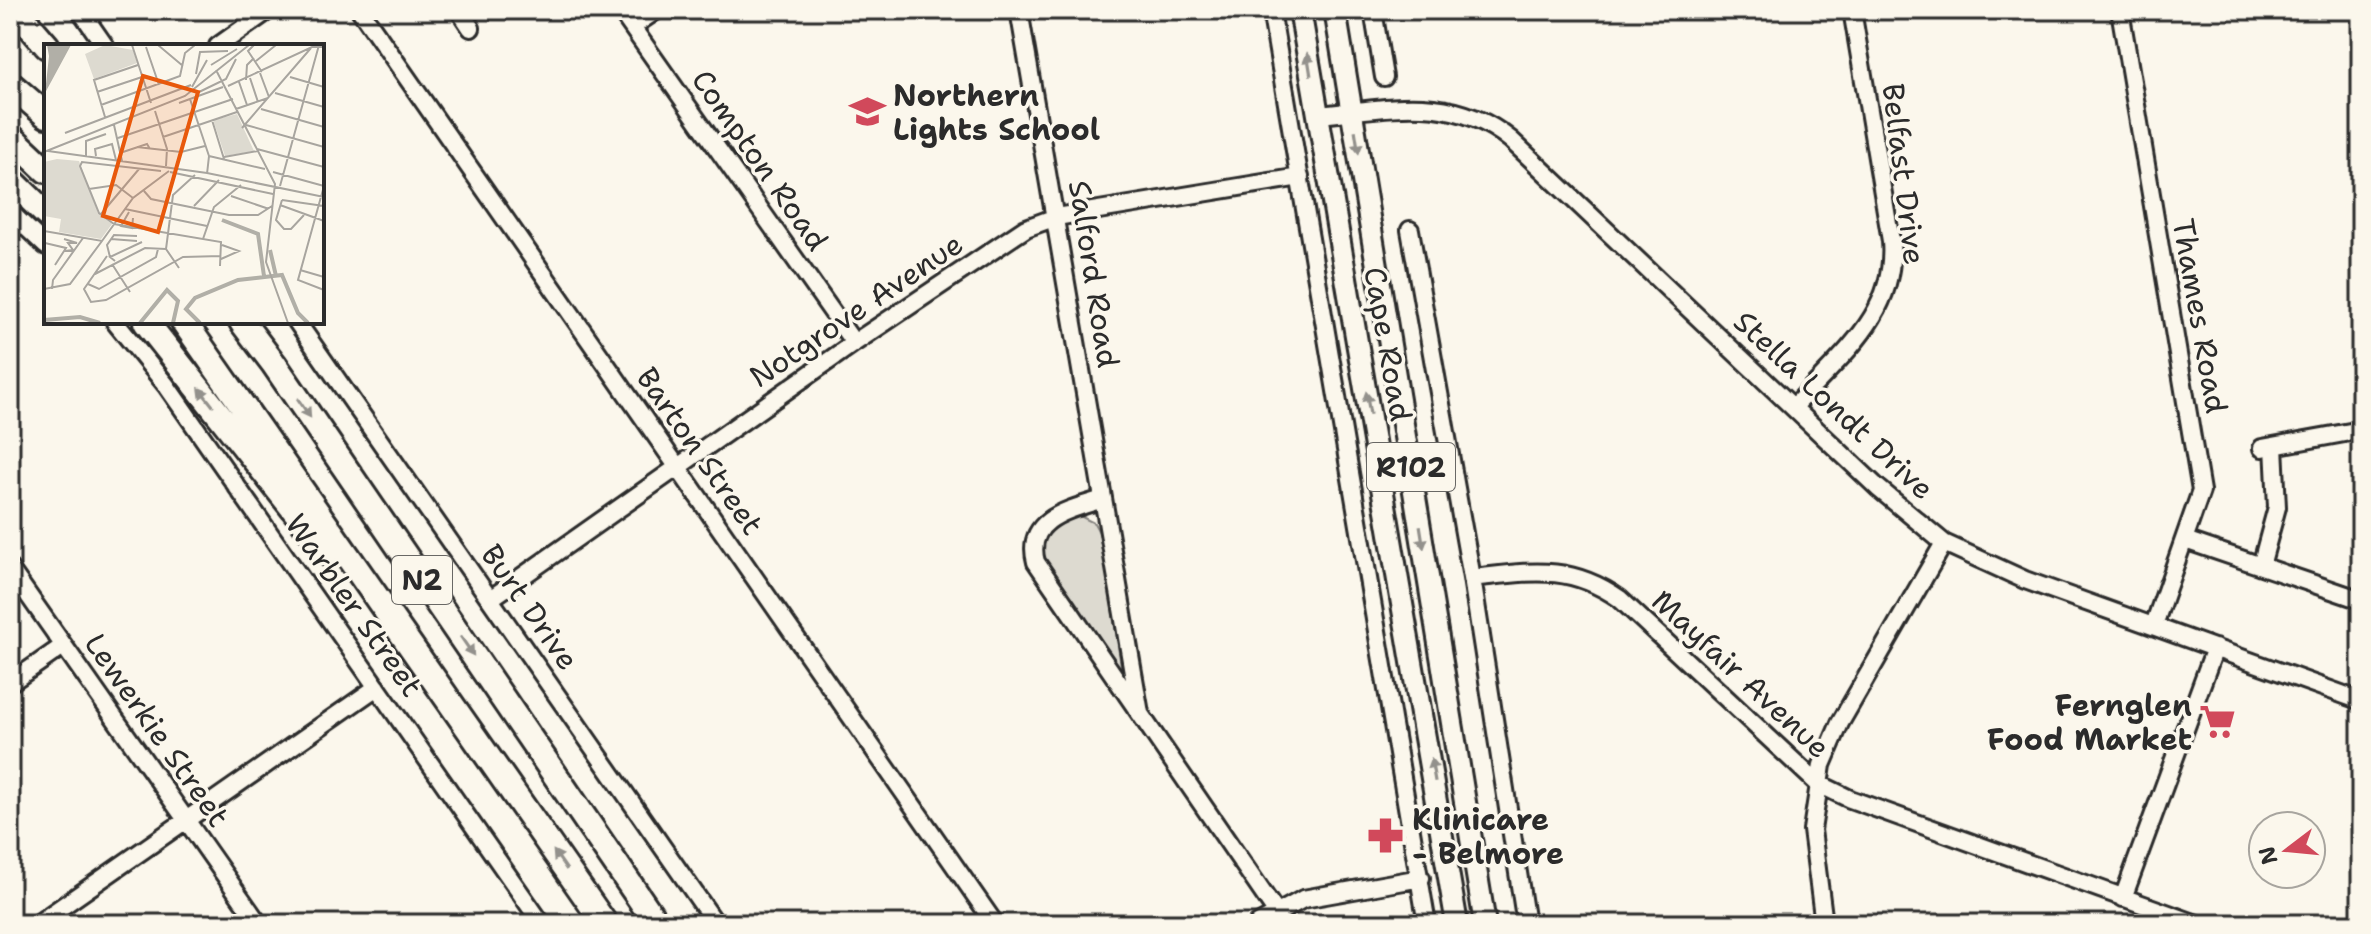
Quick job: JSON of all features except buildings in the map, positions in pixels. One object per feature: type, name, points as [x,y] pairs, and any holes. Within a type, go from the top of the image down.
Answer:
[{"type":"highway","points":[[16,10],[45,44]]},
{"type":"highway","points":[[10,84],[44,113]]},
{"type":"highway","points":[[10,136],[44,168]]},
{"type":"highway","points":[[10,179],[44,212]]},
{"type":"highway","points":[[148,324],[463,721]]},
{"type":"highway","name":"N2","points":[[185,324],[605,924]]},
{"type":"highway","name":"N2","points":[[244,324],[657,924]]},
{"type":"highway","points":[[258,324],[271,344],[274,364]]},
{"type":"main road","name":"Cape Road","points":[[1300,10],[1457,924]]},
{"type":"main road","name":"Cape Road","points":[[1335,10],[1485,924]]},
{"type":"main road","points":[[1450,874],[1477,869]]},
{"type":"street","points":[[80,10],[104,44]]},
{"type":"street","points":[[221,44],[269,10]]},
{"type":"street","name":"Barton Street","points":[[360,10],[995,924]]},
{"type":"street","points":[[459,10],[471,28]]},
{"type":"street","name":"Compton Road","points":[[620,10],[854,343]]},
{"type":"street","points":[[632,27],[657,10]]},
{"type":"street","name":"Salford Road","points":[[1019,10],[1140,713]]},
{"type":"street","name":"Cape Road","points":[[1271,10],[1427,924]]},
{"type":"street","points":[[1373,10],[1384,77]]},
{"type":"street","name":"Belfast Drive","points":[[1794,407],[1878,313],[1892,271],[1891,241],[1852,10]]},
{"type":"street","name":"Thames Road","points":[[2120,10],[2201,491],[2154,625]]},
{"type":"street","name":"Stella Londt Drive","points":[[1317,115],[1427,107],[1466,112],[1485,120],[1511,140],[1878,488],[1944,543],[2025,580],[2361,701]]},
{"type":"street","name":"Notgrove Avenue","points":[[490,599],[854,343],[1026,228],[1056,217],[1300,177]]},
{"type":"street","points":[[10,212],[44,244]]},
{"type":"street","name":"Cape Road","points":[[1410,230],[1472,578],[1526,924]]},
{"type":"street","name":"Warbler Street","points":[[117,324],[166,385],[542,924]]},
{"type":"street","name":"Burt Drive","points":[[298,324],[716,924]]},
{"type":"street","points":[[2261,566],[2277,507],[2268,447],[2361,430]]},
{"type":"street","name":"Salford Road","points":[[1103,499],[1069,510],[1043,524],[1037,534],[1034,552],[1042,571],[1276,912]]},
{"type":"street","points":[[2185,540],[2361,600]]},
{"type":"street","points":[[1824,924],[1812,830],[1817,783],[1840,723],[1944,543]]},
{"type":"street","name":"Lewerkie Street","points":[[10,569],[259,924]]},
{"type":"street","name":"Mayfair Avenue","points":[[1472,578],[1559,572],[1592,581],[1620,599],[1817,783],[1850,799],[2197,924]]},
{"type":"street","points":[[10,683],[63,646]]},
{"type":"street","points":[[2123,898],[2215,648]]},
{"type":"street","points":[[37,924],[377,687]]},
{"type":"street","points":[[1258,924],[1276,912],[1318,895],[1421,878]]},
{"type":"shaded area","points":[[1080,516],[1094,523],[1101,536],[1122,672],[1041,553],[1054,527]]},
{"type":"place","name":"Northern Lights School","points":[[867,112]]},
{"type":"place","name":"Fernglen Food Market","points":[[2218,722]]},
{"type":"place","name":"Klinicare - Belmore","points":[[1386,836]]}]
